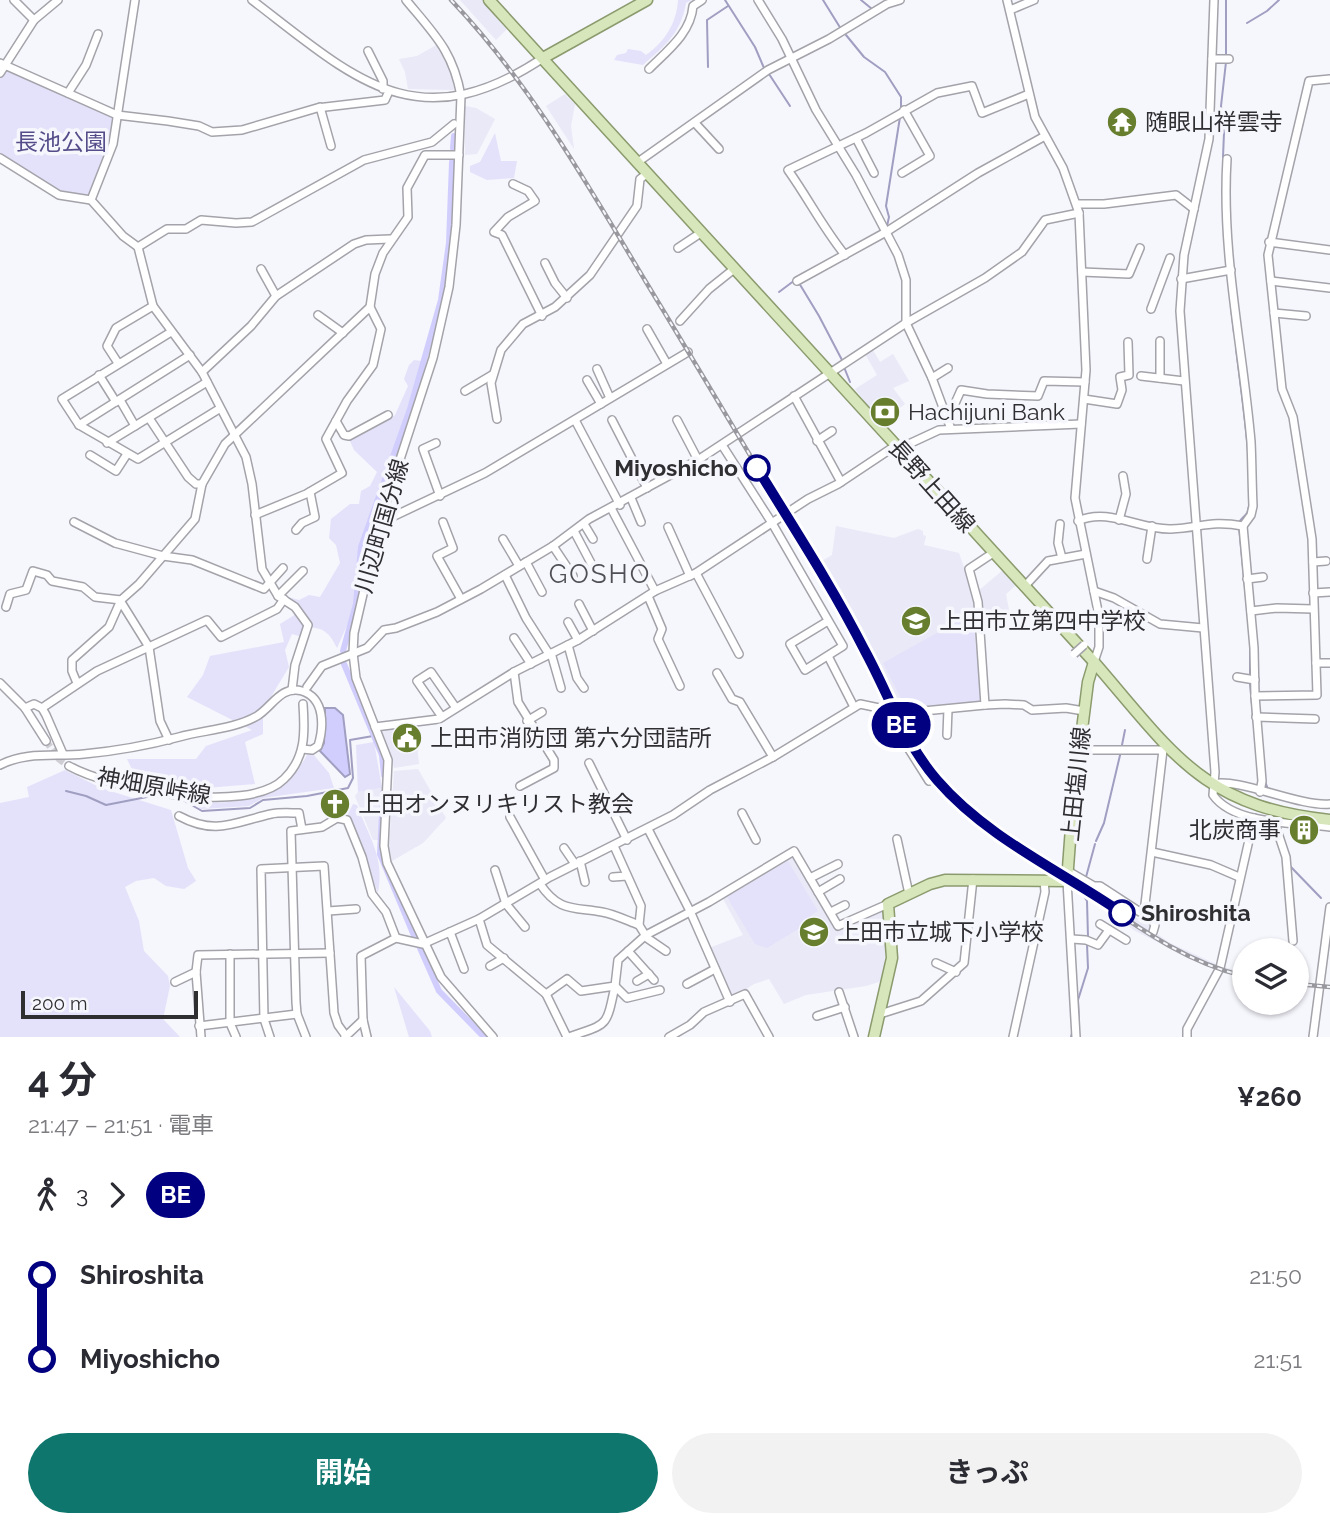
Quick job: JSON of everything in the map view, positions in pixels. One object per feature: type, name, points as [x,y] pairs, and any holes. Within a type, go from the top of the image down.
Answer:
[{"type":"main road","name":"長野上田線","points":[[489,0],[1094,662],[1165,748],[1195,773],[1236,799],[1288,815],[1330,820]]},
{"type":"main road","points":[[543,58],[648,0]]},
{"type":"main road","name":"上田塩川線","points":[[1068,876],[1069,837],[1079,750],[1094,662]]},
{"type":"main road","points":[[874,1037],[892,958],[887,904],[937,881],[1044,880],[1068,876]]},
{"type":"street","points":[[15,0],[34,20]]},
{"type":"street","points":[[58,0],[34,20],[2,67],[117,115],[199,126],[212,132],[242,130],[320,107],[385,100],[383,81],[368,51]]},
{"type":"street","points":[[90,201],[113,144],[135,0]]},
{"type":"street","points":[[252,0],[344,68],[386,90],[420,98],[461,96],[501,83],[543,58]]},
{"type":"street","name":"川辺町国分線","points":[[406,0],[452,60],[461,96],[453,257],[433,358],[370,560],[353,653],[356,678],[389,767],[385,853],[423,944],[446,985],[493,1037]]},
{"type":"street","points":[[649,69],[683,33],[692,19],[693,6],[702,0]]},
{"type":"street","points":[[758,0],[782,39],[790,59],[898,255],[906,280],[906,323],[932,378],[951,429]]},
{"type":"street","points":[[638,162],[768,70],[829,40],[880,4],[900,0]]},
{"type":"street","points":[[1007,0],[1035,117],[1058,158],[1079,213],[1085,382],[1075,473],[1079,521],[1100,633],[1094,662]]},
{"type":"street","points":[[1010,10],[1034,0]]},
{"type":"street","points":[[1214,0],[1209,139],[1181,279],[1184,381],[1214,772],[1213,795],[1217,800],[1254,818],[1330,827]]},
{"type":"street","points":[[68,93],[86,65],[99,34]]},
{"type":"street","points":[[1212,59],[1229,60]]},
{"type":"street","points":[[1255,696],[1317,695],[1313,562],[1308,508],[1293,417],[1280,381],[1271,281],[1268,276],[1269,242],[1309,80],[1330,79]]},
{"type":"street","points":[[845,256],[822,227],[808,197],[788,170],[856,138],[937,93],[972,86],[982,113],[1029,94]]},
{"type":"street","points":[[320,107],[331,146]]},
{"type":"street","points":[[902,173],[930,156],[904,110]]},
{"type":"street","points":[[695,123],[719,149]]},
{"type":"street","points":[[138,247],[167,229],[186,229],[201,220],[252,222],[364,160],[432,142],[454,124]]},
{"type":"street","points":[[797,281],[887,232],[978,173],[1045,136]]},
{"type":"street","points":[[856,138],[874,173]]},
{"type":"street","points":[[432,142],[432,153]]},
{"type":"street","points":[[255,515],[310,492],[342,473],[326,443],[346,401],[373,365],[381,329],[370,307],[375,274],[390,239],[408,217],[409,182],[425,155],[459,155]]},
{"type":"street","points":[[0,158],[58,195],[90,201],[123,236],[138,247],[153,306],[202,372],[219,409],[236,435],[249,467],[261,569],[269,584],[295,607],[308,625],[295,665],[292,691],[281,694],[259,715],[169,740],[120,750],[14,758],[0,765]]},
{"type":"street","points":[[1227,159],[1225,183],[1231,270],[1251,443],[1253,506],[1251,515],[1243,526],[1262,781],[1260,792]]},
{"type":"street","points":[[497,419],[492,399],[492,375],[507,341],[523,324],[542,316],[567,298],[590,275],[636,206],[640,179],[648,173]]},
{"type":"street","points":[[513,184],[528,191],[535,201],[508,218],[494,232],[502,235],[542,316]]},
{"type":"street","points":[[1077,204],[1104,204],[1176,195],[1194,209]]},
{"type":"street","points":[[307,687],[322,666],[367,648],[378,634],[437,612],[505,575],[584,524],[722,445],[906,323],[1011,260],[1022,252],[1045,220],[1079,213]]},
{"type":"street","points":[[678,248],[702,232]]},
{"type":"street","points":[[202,372],[251,326],[275,296],[354,244],[366,240],[390,239]]},
{"type":"street","points":[[1269,242],[1330,250]]},
{"type":"street","points":[[1082,272],[1129,274],[1140,248]]},
{"type":"street","points":[[1151,309],[1170,258]]},
{"type":"street","points":[[545,263],[555,283],[567,298]]},
{"type":"street","points":[[680,321],[709,289],[734,269]]},
{"type":"street","points":[[261,270],[275,296]]},
{"type":"street","points":[[1181,279],[1231,270]]},
{"type":"street","points":[[1271,281],[1330,288]]},
{"type":"street","points":[[118,363],[107,346],[116,328],[153,306]]},
{"type":"street","points":[[77,683],[72,671],[72,660],[101,636],[121,601],[195,519],[202,484],[216,455],[370,307]]},
{"type":"street","points":[[1274,313],[1306,316]]},
{"type":"street","points":[[318,315],[343,333]]},
{"type":"street","points":[[647,329],[667,364]]},
{"type":"street","points":[[171,332],[62,399],[79,425],[138,459],[219,409]]},
{"type":"street","points":[[1160,341],[1160,378]]},
{"type":"street","points":[[1084,399],[1117,404],[1122,390],[1120,377],[1129,375],[1128,342]]},
{"type":"street","points":[[370,560],[376,554],[383,530],[390,518],[440,496],[688,352]]},
{"type":"street","points":[[79,425],[190,355]]},
{"type":"street","points":[[932,378],[948,368]]},
{"type":"street","points":[[597,369],[610,398]]},
{"type":"street","points":[[99,375],[135,426]]},
{"type":"street","points":[[465,391],[492,375]]},
{"type":"street","points":[[1140,376],[1184,381]]},
{"type":"street","points":[[587,380],[601,404]]},
{"type":"street","points":[[948,419],[961,390],[1038,396],[1044,381],[1085,382]]},
{"type":"street","points":[[107,443],[207,382]]},
{"type":"street","points":[[794,396],[841,482]]},
{"type":"street","points":[[336,421],[344,435],[349,436],[388,415]]},
{"type":"street","points":[[149,418],[193,482],[202,484]]},
{"type":"street","points":[[575,420],[620,505]]},
{"type":"street","points":[[612,420],[648,488]]},
{"type":"street","points":[[677,420],[698,460]]},
{"type":"street","points":[[375,727],[442,717],[514,672],[578,640],[652,594],[693,575],[808,499],[841,482],[892,448],[898,449],[923,436],[951,429],[1082,424]]},
{"type":"street","points":[[817,441],[832,430]]},
{"type":"street","points":[[436,443],[423,449],[440,496]]},
{"type":"street","points":[[722,445],[772,523],[843,646],[804,670],[790,644],[828,621]]},
{"type":"street","points":[[90,455],[116,471],[127,454]]},
{"type":"street","points":[[1119,520],[1126,494],[1123,476]]},
{"type":"street","points":[[296,530],[302,523],[315,517],[310,492]]},
{"type":"street","points":[[631,498],[641,522]]},
{"type":"street","points":[[611,508],[652,594],[662,629],[658,639],[680,686]]},
{"type":"street","points":[[1079,521],[1100,515],[1170,529],[1219,521],[1243,526]]},
{"type":"street","points":[[74,522],[114,543],[163,556],[192,560],[264,589],[283,568]]},
{"type":"street","points":[[443,522],[453,548],[437,556],[461,599]]},
{"type":"street","points":[[584,524],[593,539]]},
{"type":"street","points":[[1060,524],[1058,543],[1062,558]]},
{"type":"street","points":[[1147,559],[1152,526]]},
{"type":"street","points":[[668,527],[739,654]]},
{"type":"street","points":[[574,531],[592,565]]},
{"type":"street","points":[[503,539],[542,592]]},
{"type":"street","points":[[553,546],[573,576]]},
{"type":"street","points":[[985,705],[978,602],[969,569],[993,554]]},
{"type":"street","points":[[1024,587],[1048,561],[1086,554]]},
{"type":"street","points":[[1313,562],[1325,561]]},
{"type":"street","points":[[42,708],[97,671],[207,620],[221,637],[277,609],[281,597],[303,570]]},
{"type":"street","points":[[6,607],[10,594],[26,590],[33,571],[47,575],[51,580],[83,587],[95,597],[121,601],[149,647],[160,721],[169,740]]},
{"type":"street","points":[[505,575],[526,618],[550,654],[561,688]]},
{"type":"street","points":[[1247,579],[1263,577]]},
{"type":"street","points":[[1094,591],[1114,598],[1160,624],[1203,628]]},
{"type":"street","points":[[1313,593],[1330,593]]},
{"type":"street","points":[[579,604],[593,631]]},
{"type":"street","points":[[1251,611],[1277,608],[1313,609]]},
{"type":"street","points":[[568,622],[578,640]]},
{"type":"street","points":[[514,638],[531,664]]},
{"type":"street","points":[[568,645],[577,678],[584,688]]},
{"type":"street","points":[[1074,654],[1084,645]]},
{"type":"street","points":[[828,656],[854,707]]},
{"type":"street","points":[[1316,663],[1330,663]]},
{"type":"street","points":[[442,717],[417,681],[431,672],[456,708]]},
{"type":"street","points":[[514,672],[518,702],[527,721],[546,744],[554,760],[554,768],[520,786]]},
{"type":"street","points":[[717,673],[732,699],[740,702],[773,757]]},
{"type":"street","points":[[1237,677],[1255,680]]},
{"type":"street","points":[[0,683],[25,708],[46,741]]},
{"type":"street","name":"神畑原峠線","points":[[68,766],[81,773],[138,788],[198,797],[221,798],[256,793],[277,785],[293,769],[302,749],[312,750],[318,747],[321,711],[311,696],[301,691],[292,691]]},
{"type":"street","points":[[25,708],[34,704],[42,708],[63,754]]},
{"type":"street","points":[[302,749],[303,704]]},
{"type":"street","points":[[367,1037],[363,1020],[360,956],[396,938],[423,944],[479,919],[578,862],[648,829],[854,707],[865,704],[894,712],[1005,704],[1024,705],[1032,710],[1066,708],[1084,711]]},
{"type":"street","points":[[947,734],[948,709]]},
{"type":"street","points":[[527,721],[542,712]]},
{"type":"street","points":[[1256,717],[1315,719]]},
{"type":"street","points":[[905,743],[929,781]]},
{"type":"street","points":[[1079,750],[1165,748],[1144,913]]},
{"type":"street","points":[[589,763],[627,840]]},
{"type":"street","points":[[1213,784],[1223,781],[1260,792],[1330,804]]},
{"type":"street","points":[[180,816],[194,824],[225,827],[272,814],[299,813],[302,829]]},
{"type":"street","points":[[742,813],[755,840]]},
{"type":"street","points":[[510,817],[542,882],[556,902],[581,912],[603,912],[639,925],[646,935],[666,951]]},
{"type":"street","points":[[306,1037],[297,1014],[291,831],[322,827],[337,818],[347,820],[372,894],[386,912],[396,938]]},
{"type":"street","points":[[1186,1037],[1187,1029],[1220,968],[1254,818]]},
{"type":"street","points":[[1274,821],[1286,857],[1293,938]]},
{"type":"street","points":[[648,829],[690,911],[730,1002]]},
{"type":"street","points":[[897,839],[909,894]]},
{"type":"street","points":[[614,846],[640,906],[639,925]]},
{"type":"street","points":[[564,848],[578,862],[585,882]]},
{"type":"street","points":[[479,919],[487,945],[547,994],[570,1037],[604,1023],[608,1017],[615,986],[618,960],[646,935],[794,851],[838,926],[887,904]]},
{"type":"street","points":[[1152,852],[1211,865],[1239,877]]},
{"type":"street","points":[[810,878],[838,864]]},
{"type":"street","points":[[270,1037],[264,1019],[261,869],[324,866],[334,1013],[345,1036],[363,1020]]},
{"type":"street","points":[[495,870],[506,904],[525,927]]},
{"type":"street","points":[[613,877],[627,876]]},
{"type":"street","points":[[1076,1037],[1068,876],[1100,886],[1149,914],[1155,925],[1153,932]]},
{"type":"street","points":[[818,892],[840,879]]},
{"type":"street","points":[[880,1014],[921,1001],[964,963],[974,879]]},
{"type":"street","points":[[1013,1037],[1045,892],[1044,880]]},
{"type":"street","points":[[831,912],[845,905]]},
{"type":"street","points":[[1314,1037],[1330,907]]},
{"type":"street","points":[[328,911],[356,909]]},
{"type":"street","points":[[1100,924],[1126,940]]},
{"type":"street","points":[[1072,939],[1086,940],[1098,945],[1109,930]]},
{"type":"street","points":[[450,932],[464,968]]},
{"type":"street","points":[[628,951],[652,977],[637,981]]},
{"type":"street","points":[[201,1037],[196,972],[198,955],[330,953]]},
{"type":"street","points":[[230,954],[230,1023],[236,1037]]},
{"type":"street","points":[[490,966],[503,958]]},
{"type":"street","points":[[936,963],[956,972]]},
{"type":"street","points":[[687,984],[715,969]]},
{"type":"street","points":[[175,982],[196,972]]},
{"type":"street","points":[[547,994],[567,979],[582,991],[615,986]]},
{"type":"street","points":[[615,986],[627,998],[660,990]]},
{"type":"street","points":[[839,992],[854,1037]]},
{"type":"street","points":[[669,1037],[690,1025],[704,1012],[745,994],[769,1037]]},
{"type":"street","points":[[817,1016],[845,1007]]},
{"type":"street","points":[[199,1027],[297,1014]]},
{"type":"shaded area","points":[[460,0],[485,0],[509,27],[496,40]]},
{"type":"shaded area","points":[[438,44],[450,62],[456,87],[453,90],[408,89],[399,59],[417,56]]},
{"type":"shaded area","points":[[565,94],[575,104],[571,126],[574,149],[546,106]]},
{"type":"shaded area","points":[[465,106],[476,108],[495,119],[477,154],[465,155]]},
{"type":"shaded area","points":[[871,347],[880,362],[893,354],[909,381],[893,388],[905,404],[881,422],[855,389],[877,375],[864,352]]},
{"type":"shaded area","name":"上田市立第四中学校","points":[[836,526],[894,538],[918,529],[926,536],[924,545],[959,553],[976,602],[977,651],[983,704],[901,710],[867,641],[820,562],[832,555]]},
{"type":"shaded area","points":[[1003,570],[1016,585],[1006,594],[1010,615],[981,617],[977,592]]},
{"type":"shaded area","points":[[415,725],[419,764],[394,768],[382,731],[386,728]]},
{"type":"shaded area","points":[[418,769],[446,818],[423,843],[392,861],[389,847],[394,771]]},
{"type":"shaded area","points":[[382,788],[378,840],[373,840],[355,796],[358,792]]},
{"type":"shaded area","name":"Shiroshita","points":[[985,816],[1140,920],[1148,915],[1153,931],[1170,943],[1232,969],[1232,975],[1216,970],[1135,931],[1077,887],[1069,886],[1069,882],[980,822]]},
{"type":"shaded area","name":"上田市立城下小学校","points":[[794,854],[835,926],[883,909],[887,937],[882,981],[806,995],[784,1004],[769,979],[754,984],[731,999],[709,948],[743,935],[722,897]]},
{"type":"green space","points":[[678,0],[692,0],[686,3],[676,31],[658,52],[643,65],[614,60],[628,49],[641,51],[646,55],[653,50],[672,24]]},
{"type":"green space","name":"長池公園","points":[[5,69],[112,116],[116,123],[112,143],[92,193],[81,196],[57,191],[0,155],[0,76]]},
{"type":"green space","points":[[495,133],[501,161],[517,161],[514,178],[487,180],[470,172],[470,166],[480,162]]},
{"type":"green space","points":[[414,360],[422,361],[375,532],[364,587],[337,648],[328,635],[318,628],[307,627],[302,637],[292,634],[285,650],[289,667],[263,710],[263,734],[245,742],[255,784],[193,789],[138,782],[127,759],[196,759],[206,746],[252,730],[187,697],[203,675],[210,656],[284,642],[280,624],[296,614],[288,597],[299,600],[309,595],[320,597],[340,563],[336,545],[329,538],[331,519],[350,504],[359,504],[361,491],[370,486],[377,472],[354,450],[349,439],[395,415],[408,386],[404,379]]},
{"type":"green space","points":[[969,615],[973,620],[981,698],[978,703],[905,707],[883,663]]},
{"type":"green space","points":[[374,742],[382,788],[358,792],[356,745]]},
{"type":"green space","points":[[313,754],[329,773],[334,788],[263,798],[249,806],[201,809],[186,800],[221,803],[255,797],[285,782],[307,755]]},
{"type":"green space","points":[[65,770],[101,788],[171,810],[188,868],[196,881],[184,889],[166,886],[154,878],[136,881],[125,887],[139,921],[144,951],[168,976],[170,986],[163,1019],[180,1037],[0,1037],[0,803],[29,797],[27,787]]},
{"type":"green space","points":[[353,804],[357,805],[378,858],[378,893],[347,816]]},
{"type":"green space","points":[[788,861],[818,911],[811,915],[813,920],[767,948],[755,944],[727,897]]},
{"type":"green space","points":[[394,987],[430,1031],[432,1037],[409,1037]]},
{"type":"water","points":[[325,708],[335,708],[343,715],[350,774],[345,777],[320,751],[324,743]]},
{"type":"waterway","points":[[725,0],[755,47],[764,68]]},
{"type":"waterway","points":[[823,0],[841,29]]},
{"type":"waterway","points":[[861,0],[872,9]]},
{"type":"waterway","points":[[1226,0],[1226,55]]},
{"type":"waterway","points":[[1247,23],[1279,0]]},
{"type":"waterway","points":[[708,67],[707,20],[728,6]]},
{"type":"waterway","points":[[846,35],[864,57],[885,72],[901,97],[901,108]]},
{"type":"waterway","points":[[1223,157],[1221,106],[1226,62]]},
{"type":"waterway","points":[[769,74],[790,106]]},
{"type":"waterway","points":[[887,226],[889,217],[886,206],[900,117]]},
{"type":"waterway","points":[[453,148],[454,136]]},
{"type":"waterway","points":[[343,651],[356,604],[361,547],[410,409],[441,300],[449,243],[452,162]]},
{"type":"waterway","points":[[1223,164],[1223,191]]},
{"type":"waterway","points":[[779,292],[795,280]]},
{"type":"waterway","points":[[799,283],[842,360]]},
{"type":"waterway","points":[[1231,307],[1234,333]]},
{"type":"waterway","points":[[1236,348],[1250,483],[1250,502],[1247,513],[1240,521]]},
{"type":"waterway","points":[[844,367],[850,382]]},
{"type":"waterway","points":[[1239,527],[1247,608]]},
{"type":"waterway","points":[[1250,638],[1250,675]]},
{"type":"waterway","points":[[344,664],[382,755],[384,775]]},
{"type":"waterway","points":[[1250,684],[1259,776]]},
{"type":"waterway","points":[[1122,745],[1125,730]]},
{"type":"waterway","points":[[66,791],[106,805],[157,795],[183,800],[202,811],[250,808],[263,800],[307,796],[348,788],[353,778],[350,740],[373,736]]},
{"type":"waterway","points":[[1096,841],[1104,823],[1121,751]]},
{"type":"waterway","points":[[1265,782],[1268,789]]},
{"type":"waterway","points":[[383,793],[380,854],[415,938]]},
{"type":"waterway","points":[[1086,877],[1095,844]]},
{"type":"waterway","points":[[1290,866],[1321,898]]},
{"type":"waterway","points":[[1080,890],[1087,901],[1088,937]]},
{"type":"waterway","points":[[1079,1023],[1078,1000],[1088,968],[1087,944]]},
{"type":"waterway","points":[[420,948],[439,991],[484,1037]]},
{"type":"waterway","points":[[1071,1037],[1072,1033]]},
{"type":"tunnel","points":[[46,741],[59,759],[69,766]]},
{"type":"railway","points":[[451,0],[507,65],[556,135],[848,621],[910,741],[936,778],[980,820],[1128,920],[1195,959],[1232,973]]},
{"type":"railway","points":[[1309,985],[1330,987]]},
{"type":"train","name":"BE","points":[[757,468],[856,634],[909,741],[939,782],[970,812],[998,833],[1122,913]]},
{"type":"place","name":"随眼山祥雲寺","points":[[1122,122]]},
{"type":"place","name":"Hachijuni Bank","points":[[885,412]]},
{"type":"place","name":"Miyoshicho","points":[[757,468]]},
{"type":"place","name":"上田市立第四中学校","points":[[916,621]]},
{"type":"place","name":"上田市消防団 第六分団詰所","points":[[407,738]]},
{"type":"place","name":"上田オンヌリキリスト教会","points":[[335,804]]},
{"type":"place","name":"北炭商事","points":[[1304,830]]},
{"type":"place","name":"Shiroshita","points":[[1122,913]]},
{"type":"place","name":"上田市立城下小学校","points":[[814,932]]},
{"type":"district","name":"GOSHO","points":[[600,574]]}]
